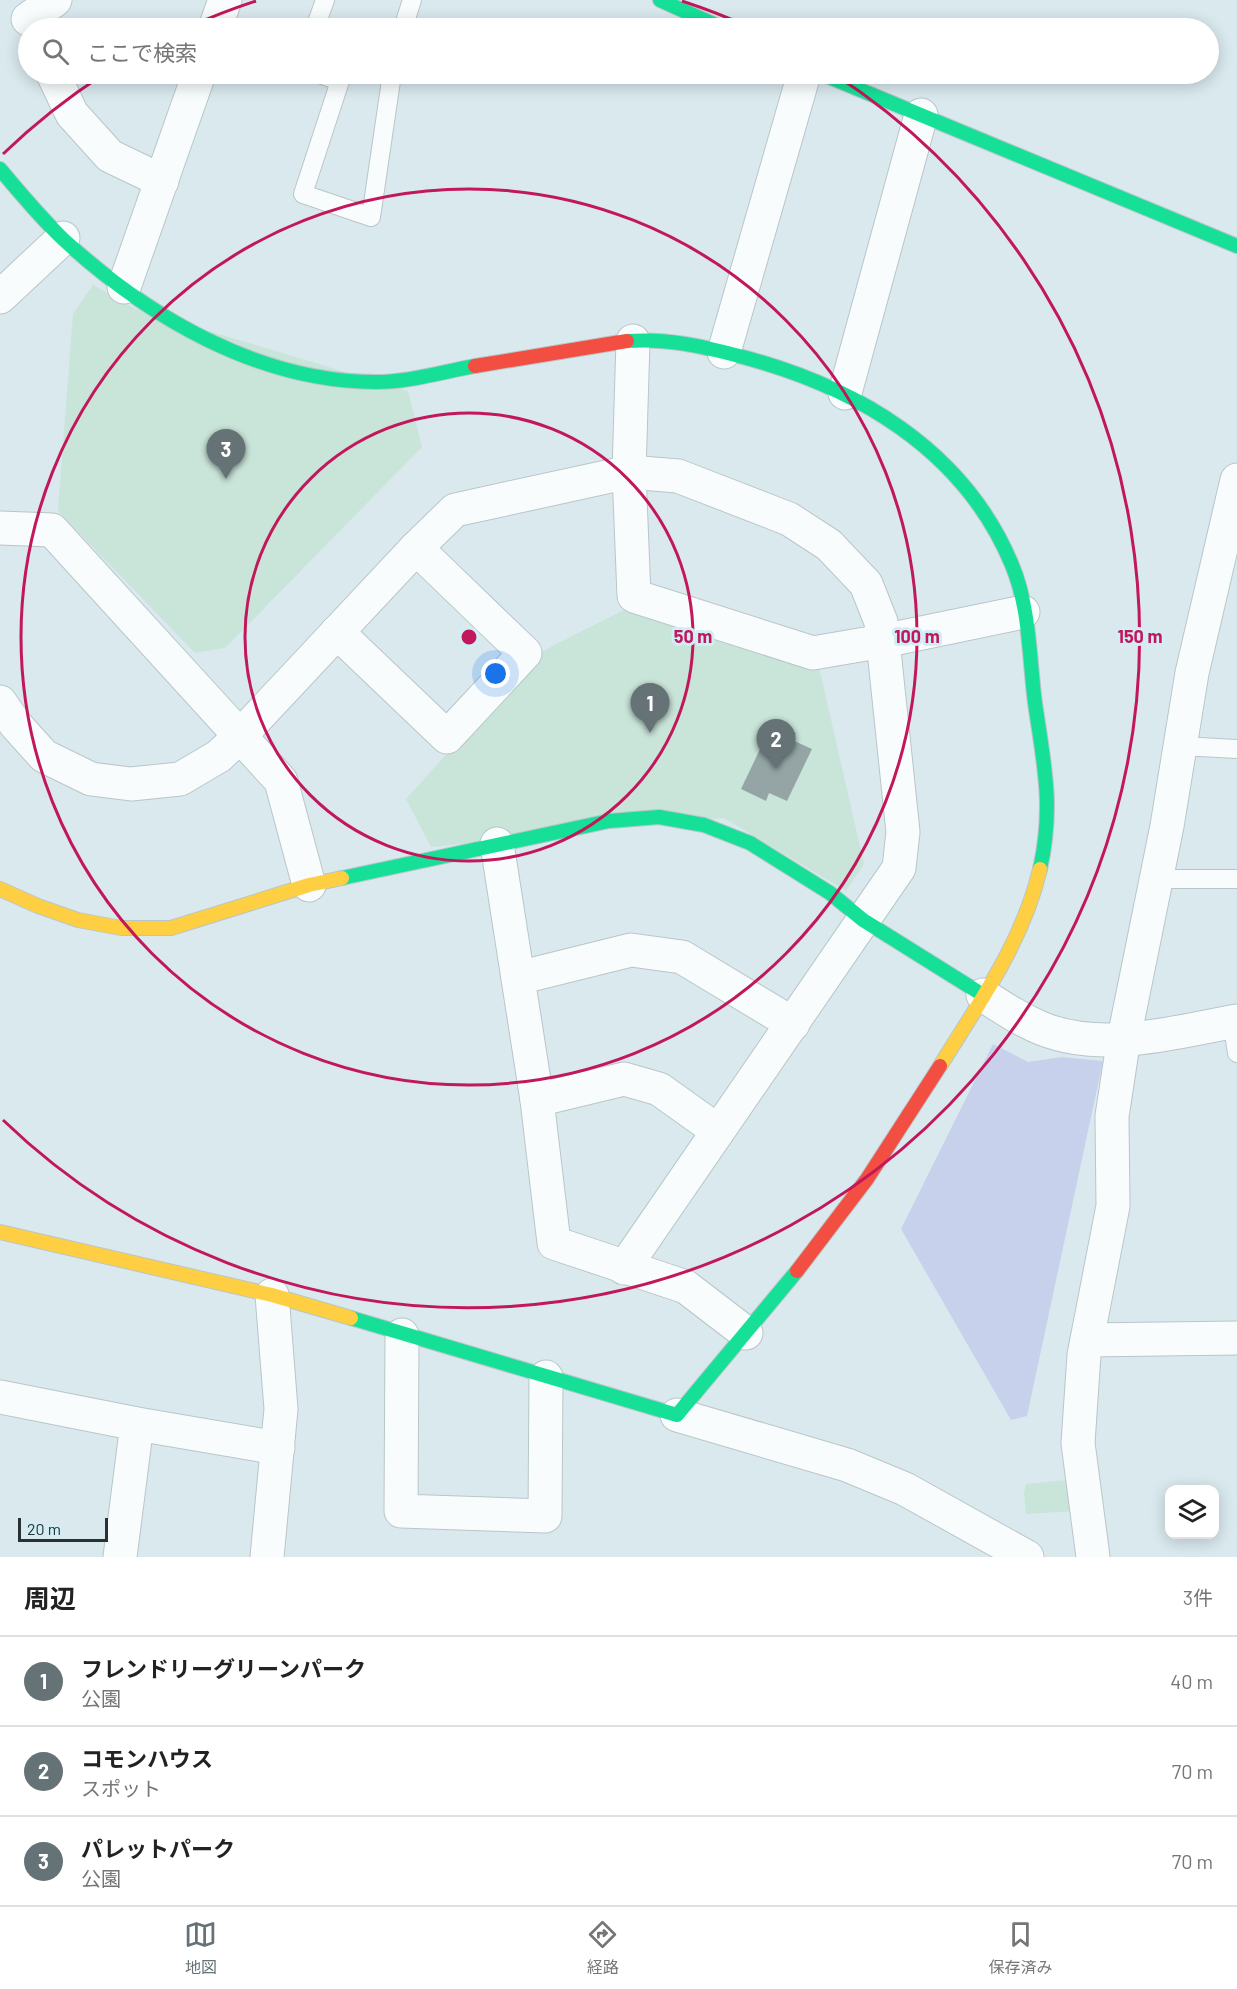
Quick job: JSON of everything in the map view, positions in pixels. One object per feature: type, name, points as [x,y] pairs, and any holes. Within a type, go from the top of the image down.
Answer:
[{"type":"street","points":[[27,16],[55,0]]},
{"type":"street","points":[[219,18],[225,0]]},
{"type":"street","points":[[660,0],[700,18]]},
{"type":"street","points":[[58,84],[72,114],[110,156],[162,181]]},
{"type":"street","points":[[124,287],[196,84]]},
{"type":"street","points":[[724,352],[801,84]]},
{"type":"street","points":[[846,84],[1237,246]]},
{"type":"street","points":[[845,393],[921,115]]},
{"type":"street","points":[[0,169],[25,201],[92,265],[156,309],[216,344],[254,359],[297,372],[349,381],[392,381],[576,348],[633,341],[669,340],[724,352],[809,378],[845,393],[895,421],[927,445],[968,489],[991,523],[1013,567],[1023,612],[1048,798],[1045,842],[1038,877],[1026,916],[1010,952],[932,1079],[838,1219],[677,1415]]},
{"type":"street","points":[[0,297],[63,238]]},
{"type":"street","points":[[633,341],[629,472],[634,597],[813,653],[1023,612]]},
{"type":"street","points":[[0,702],[16,725],[45,756],[91,779],[131,784],[180,779],[219,756],[416,548],[455,510],[629,472],[678,476],[789,519],[829,544],[866,584],[881,622],[903,832],[899,868],[624,1268]]},
{"type":"street","points":[[1093,1557],[1078,1443],[1084,1355],[1113,1206],[1112,1116],[1124,1038],[1167,826],[1192,673],[1236,492]]},
{"type":"street","points":[[0,528],[52,530],[281,781],[309,885]]},
{"type":"street","points":[[336,632],[447,737],[525,653],[416,548]]},
{"type":"street","points":[[0,890],[78,920],[121,928],[171,928],[309,885],[609,820],[659,817],[704,825],[750,843],[830,893],[863,920],[1018,1018],[1044,1029],[1072,1037],[1144,1039],[1235,1021]]},
{"type":"street","points":[[497,844],[537,1100],[554,1243],[686,1287],[746,1333]]},
{"type":"street","points":[[518,978],[631,950],[682,957],[793,1024]]},
{"type":"street","points":[[537,1100],[624,1080],[659,1089],[718,1131]]},
{"type":"street","points":[[0,1232],[272,1295],[847,1465],[905,1489],[1027,1557]]},
{"type":"street","points":[[267,1557],[281,1410],[272,1295]]},
{"type":"street","points":[[402,1335],[401,1511],[545,1516],[546,1377]]},
{"type":"street","points":[[1087,1340],[1237,1338]]},
{"type":"street","points":[[0,1397],[137,1424],[278,1448]]},
{"type":"street","points":[[120,1557],[137,1424]]},
{"type":"lane","points":[[319,18],[325,0]]},
{"type":"lane","points":[[406,18],[412,0]]},
{"type":"lane","points":[[339,84],[303,194],[370,217],[390,84]]},
{"type":"lane","points":[[1181,746],[1237,749]]},
{"type":"lane","points":[[1155,879],[1237,879]]},
{"type":"lane","points":[[1235,1021],[1237,1053]]},
{"type":"green space","points":[[93,285],[136,309],[408,391],[422,447],[225,648],[195,653],[58,511],[73,314]]},
{"type":"green space","points":[[624,610],[819,667],[864,864],[846,891],[724,818],[431,847],[406,799],[539,653]]},
{"type":"green space","points":[[1069,1480],[1074,1511],[1026,1514],[1024,1493],[1026,1484]]},
{"type":"water","points":[[993,1044],[1028,1062],[1062,1057],[1103,1061],[1027,1416],[1011,1420],[901,1229]]},
{"type":"building","points":[[773,722],[796,733],[792,740],[812,749],[787,801],[769,793],[766,801],[741,789]]},
{"type":"traffic: fast","points":[[660,0],[700,18]]},
{"type":"traffic: fast","points":[[846,84],[1237,246]]},
{"type":"traffic: fast","points":[[0,169],[55,232],[132,295],[169,319],[208,340],[248,357],[290,371],[332,379],[376,382],[413,379],[475,366]]},
{"type":"traffic: fast","points":[[627,341],[670,342],[711,349],[782,369],[824,385],[864,405],[901,428],[935,456],[965,488],[991,524],[1012,565],[1022,598],[1046,786],[1046,825],[1040,869]]},
{"type":"traffic: fast","points":[[342,878],[609,821],[659,817],[704,825],[750,843],[830,893],[863,920],[983,995]]},
{"type":"traffic: fast","points":[[351,1318],[677,1415],[797,1271]]},
{"type":"traffic: slow","points":[[940,1066],[1011,947],[1023,922],[1040,869]]},
{"type":"traffic: slow","points":[[0,889],[78,920],[121,928],[171,928],[309,885],[342,878]]},
{"type":"traffic: slow","points":[[0,1232],[272,1295],[351,1318]]},
{"type":"traffic: jam","points":[[475,366],[627,341]]},
{"type":"traffic: jam","points":[[797,1271],[867,1179],[940,1066]]},
{"type":"place","name":"パレットパーク","points":[[226,479]]},
{"type":"place","name":"フレンドリーグリーンパーク","points":[[650,733]]},
{"type":"place","name":"コモンハウス","points":[[776,769]]}]
